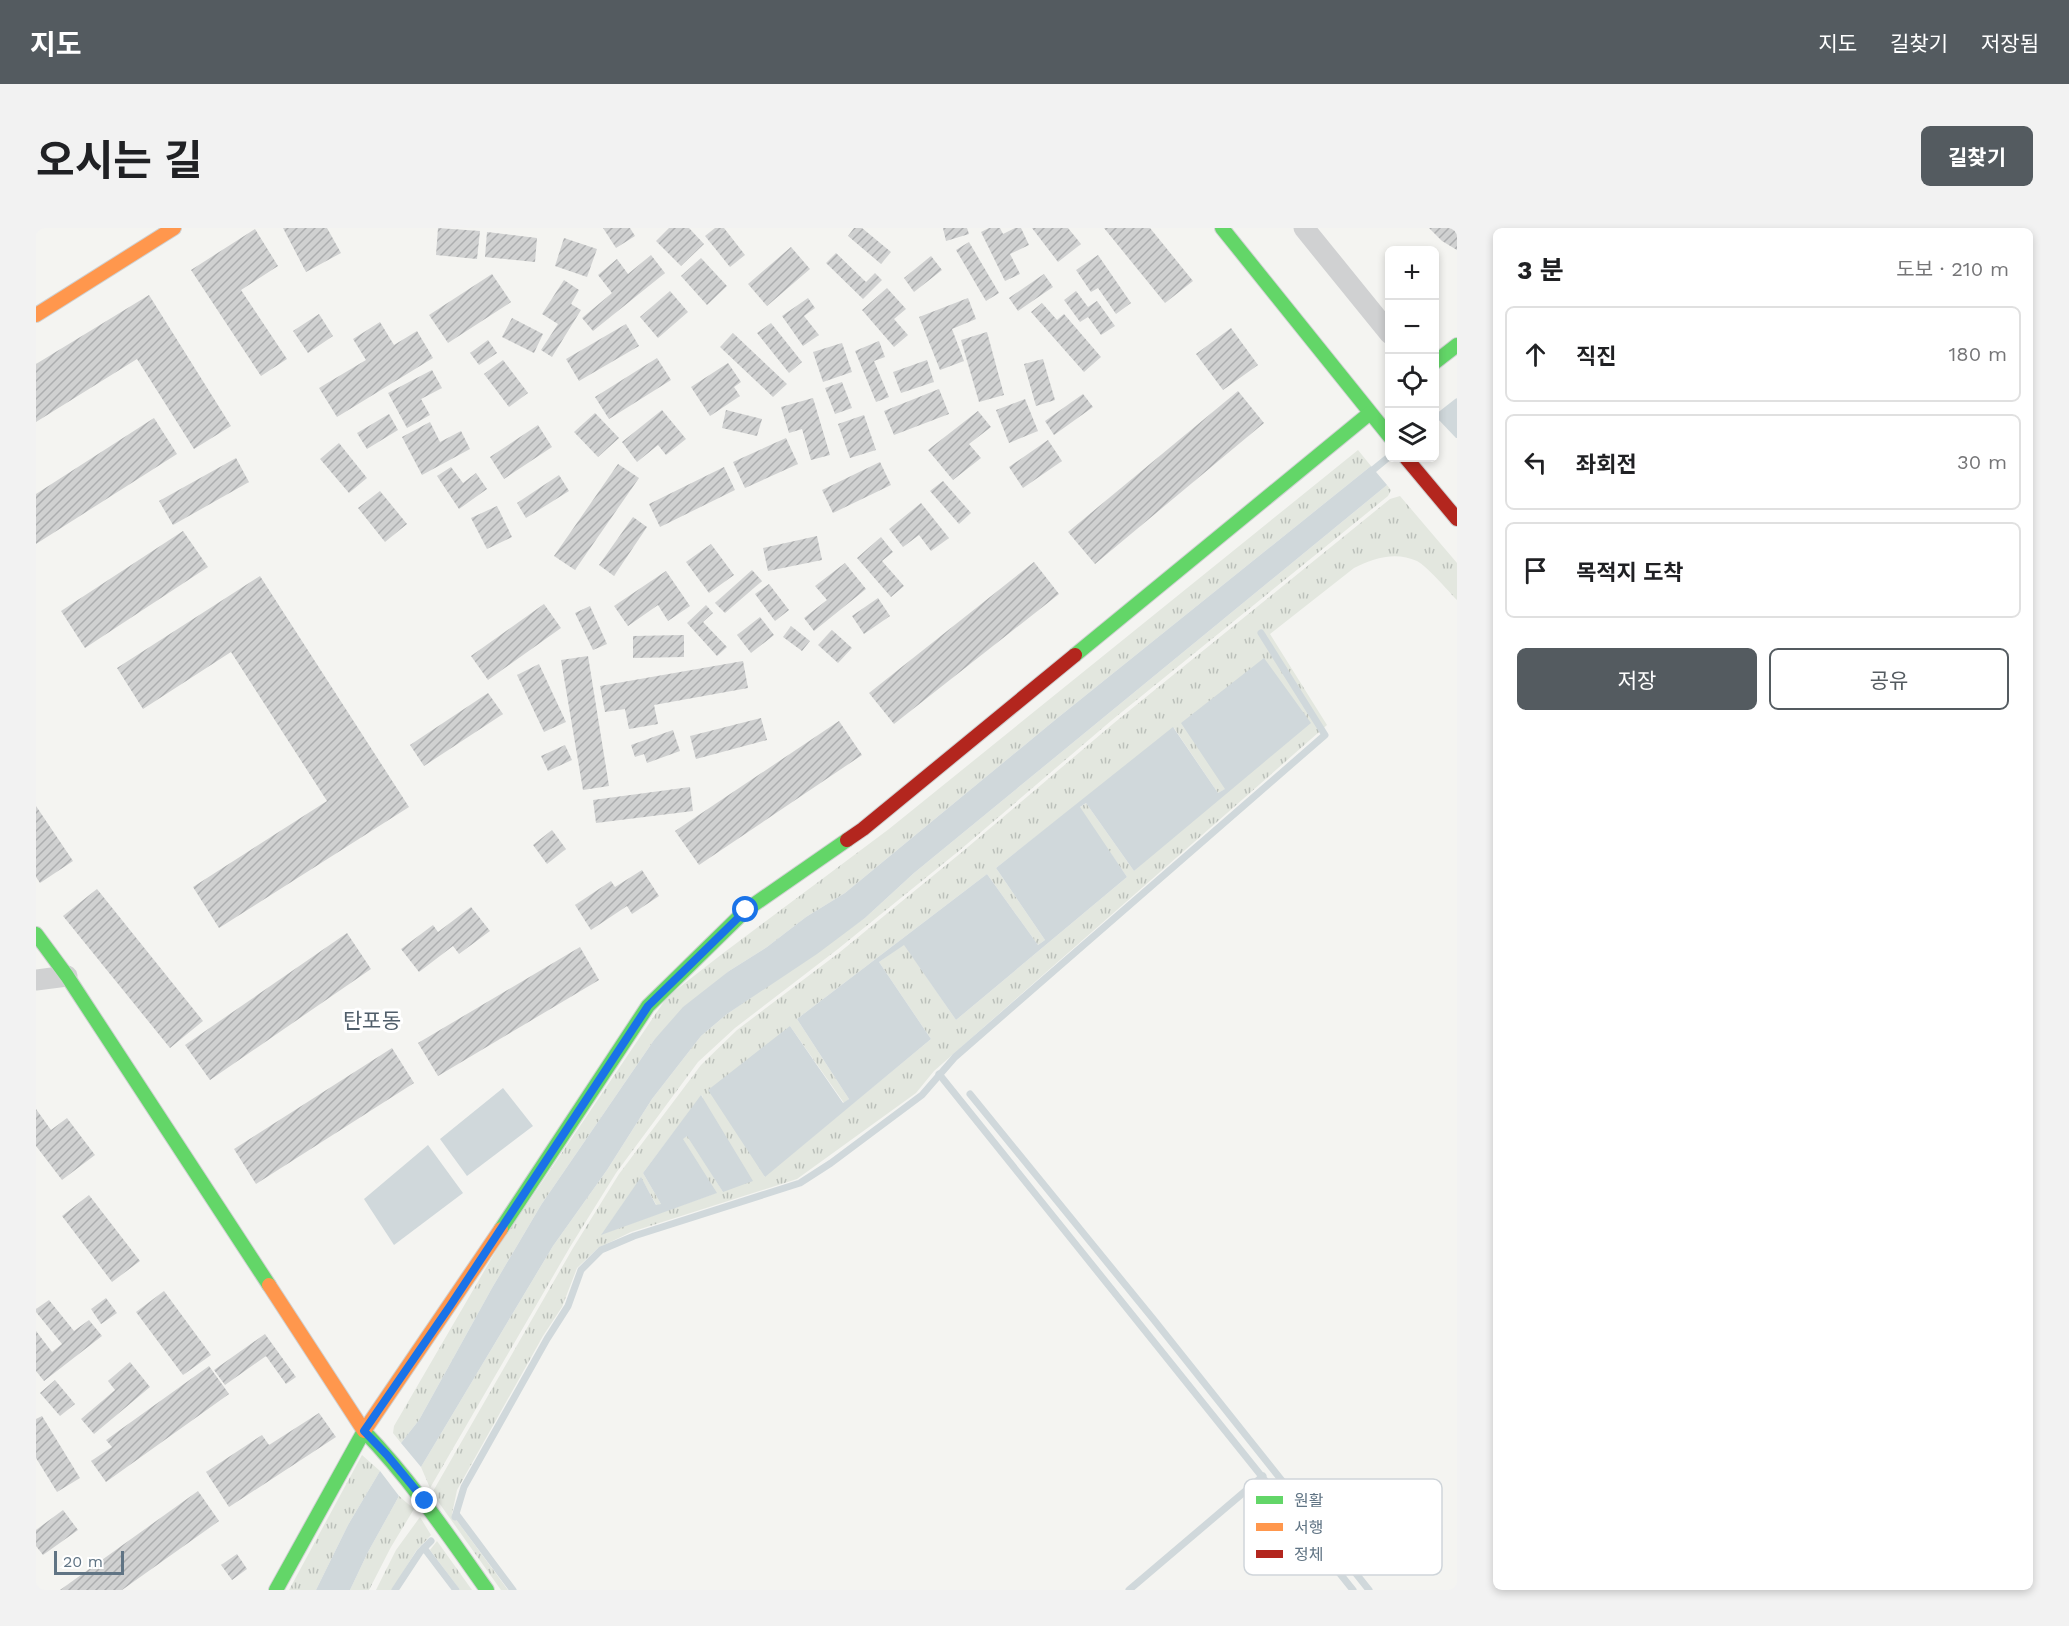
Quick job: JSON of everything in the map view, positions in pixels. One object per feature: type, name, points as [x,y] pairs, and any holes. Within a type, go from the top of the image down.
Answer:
[{"type":"street","points":[[36,315],[174,228]]},
{"type":"street","points":[[1222,228],[1385,432]]},
{"type":"street","points":[[1304,228],[1385,329]]},
{"type":"street","points":[[1439,359],[1457,345]]},
{"type":"street","points":[[276,1590],[364,1431],[450,1306],[648,1006],[746,910],[863,828],[1383,403]]},
{"type":"street","points":[[1409,462],[1457,519]]},
{"type":"street","points":[[36,934],[67,976],[364,1431],[425,1501],[487,1590]]},
{"type":"street","points":[[36,980],[67,976]]},
{"type":"green space","points":[[1358,450],[1371,466],[1055,720],[845,893],[806,917],[767,947],[729,971],[654,1040],[541,1205],[419,1420],[401,1443],[393,1433],[394,1426],[497,1249],[667,997],[889,829]]},
{"type":"green space","points":[[1387,485],[1391,490],[1388,496],[1112,720],[960,850],[838,949],[735,1028],[698,1062],[616,1173],[570,1247],[430,1488],[421,1467],[553,1246],[607,1170],[652,1099],[701,1036],[727,1014],[865,918],[914,873]]},
{"type":"green space","points":[[1400,496],[1457,563],[1457,600],[1432,573],[1417,561],[1401,556],[1385,557],[1354,568],[1270,634],[1327,725],[934,1071],[916,1093],[797,1179],[631,1232],[598,1248],[577,1268],[562,1307],[543,1336],[457,1490],[452,1514],[508,1590],[501,1590],[432,1493],[573,1248],[619,1174],[701,1065],[737,1030],[840,952],[1114,723],[1390,499]],"holes":[[[1174,728],[1218,793],[1226,789],[1134,871],[1086,803],[1079,808],[1127,877],[956,1020],[904,944],[879,962],[931,1039],[764,1177],[790,1026],[844,1103],[849,1099],[797,1019],[987,874],[1038,945],[1045,940],[996,868]],[[702,1095],[723,1192],[688,1135],[682,1139],[716,1193],[602,1234],[641,1178],[657,1206],[661,1204],[643,1173]]]},
{"type":"green space","points":[[362,1455],[380,1471],[348,1525],[316,1590],[289,1590]]},
{"type":"green space","points":[[399,1496],[414,1509],[369,1590],[350,1590],[368,1552]]},
{"type":"green space","points":[[420,1517],[431,1535],[416,1551],[392,1590],[376,1590],[396,1550]]},
{"type":"green space","points":[[437,1541],[472,1590],[460,1590],[430,1550]]},
{"type":"shaded area","points":[[1457,401],[1457,438],[1439,420],[1439,416]]},
{"type":"shaded area","points":[[1371,466],[1387,485],[914,873],[865,918],[817,954],[727,1014],[701,1036],[652,1099],[607,1170],[553,1246],[421,1467],[401,1443],[419,1420],[541,1205],[654,1040],[683,1007],[729,971],[767,947],[806,917],[845,893],[1055,720]]},
{"type":"shaded area","points":[[1264,658],[1311,723],[1134,871],[1086,803],[1080,807],[1127,877],[956,1020],[904,945],[879,962],[931,1039],[765,1177],[708,1090],[790,1026],[843,1103],[849,1099],[797,1019],[987,874],[1038,945],[1045,940],[996,868],[1173,727],[1218,793],[1225,789],[1181,723]]},
{"type":"shaded area","points":[[503,1088],[533,1126],[467,1176],[440,1139]]},
{"type":"shaded area","points":[[701,1095],[753,1181],[723,1192],[687,1136],[683,1139],[717,1193],[601,1235],[641,1177],[656,1205],[661,1204],[643,1173]]},
{"type":"shaded area","points":[[428,1145],[463,1193],[394,1245],[364,1199]]},
{"type":"shaded area","points":[[380,1471],[399,1496],[350,1590],[316,1590],[348,1525]]},
{"type":"building","points":[[283,228],[327,228],[341,253],[306,272]]},
{"type":"building","points":[[438,228],[480,231],[477,259],[436,255]]},
{"type":"building","points":[[603,228],[630,228],[635,236],[616,248]]},
{"type":"building","points":[[669,228],[689,228],[704,244],[681,266],[656,241]]},
{"type":"building","points":[[715,228],[724,228],[745,255],[730,267],[705,236]]},
{"type":"building","points":[[854,228],[862,228],[891,252],[881,264],[848,236]]},
{"type":"building","points":[[943,228],[967,228],[969,234],[946,241]]},
{"type":"building","points":[[989,228],[1000,228],[1003,234],[1015,228],[1021,228],[1029,245],[1010,254],[1020,274],[1005,281],[981,232]]},
{"type":"building","points":[[1032,228],[1068,228],[1081,244],[1058,262]]},
{"type":"building","points":[[1104,228],[1150,228],[1193,281],[1165,303]]},
{"type":"building","points":[[1429,228],[1457,228],[1457,250],[1442,241]]},
{"type":"building","points":[[255,229],[278,266],[241,290],[287,359],[261,376],[191,270]]},
{"type":"building","points":[[487,232],[537,238],[535,262],[485,257]]},
{"type":"building","points":[[564,238],[597,249],[587,277],[555,266]]},
{"type":"building","points":[[969,242],[999,293],[986,301],[956,250]]},
{"type":"building","points":[[791,247],[810,269],[767,306],[748,284]]},
{"type":"building","points":[[836,253],[866,282],[875,273],[882,280],[863,299],[826,263]]},
{"type":"building","points":[[651,255],[665,273],[593,331],[582,318],[612,293],[598,275],[617,259],[628,274]]},
{"type":"building","points":[[1098,255],[1131,303],[1116,314],[1098,288],[1091,292],[1076,270]]},
{"type":"building","points":[[931,256],[942,270],[914,292],[904,278]]},
{"type":"building","points":[[701,258],[727,286],[707,305],[681,276]]},
{"type":"building","points":[[492,274],[511,302],[448,343],[429,315]]},
{"type":"building","points":[[1044,274],[1053,287],[1018,311],[1009,298]]},
{"type":"building","points":[[564,280],[579,290],[571,304],[581,310],[552,357],[541,350],[558,324],[542,314]]},
{"type":"building","points":[[887,288],[906,309],[894,319],[908,335],[894,347],[862,310]]},
{"type":"building","points":[[670,291],[688,312],[658,338],[640,317]]},
{"type":"building","points":[[1076,291],[1088,307],[1097,301],[1115,326],[1101,335],[1088,317],[1080,322],[1064,300]]},
{"type":"building","points":[[149,295],[231,426],[194,449],[137,359],[36,422],[36,364]]},
{"type":"building","points":[[808,298],[815,308],[804,316],[819,335],[803,346],[782,316]]},
{"type":"building","points":[[968,298],[976,319],[952,329],[964,361],[940,370],[919,317]]},
{"type":"building","points":[[1042,303],[1057,320],[1064,314],[1101,357],[1084,372],[1031,312]]},
{"type":"building","points":[[319,314],[333,336],[308,353],[293,331]]},
{"type":"building","points":[[512,318],[543,334],[534,353],[502,337]]},
{"type":"building","points":[[380,322],[394,345],[417,331],[433,358],[337,417],[319,388],[366,360],[353,339]]},
{"type":"building","points":[[771,323],[802,362],[789,373],[757,333]]},
{"type":"building","points":[[626,324],[639,346],[579,381],[566,359]]},
{"type":"building","points":[[1231,328],[1258,365],[1223,390],[1196,354]]},
{"type":"building","points":[[987,332],[1004,395],[979,402],[961,340]]},
{"type":"building","points":[[733,333],[787,384],[773,397],[720,347]]},
{"type":"building","points":[[488,340],[497,353],[479,365],[470,353]]},
{"type":"building","points":[[879,341],[885,357],[874,361],[889,397],[876,402],[855,351]]},
{"type":"building","points":[[842,343],[852,372],[823,382],[813,352]]},
{"type":"building","points":[[657,358],[671,380],[609,419],[595,397]]},
{"type":"building","points":[[1043,359],[1055,400],[1036,406],[1024,364]]},
{"type":"building","points":[[503,360],[528,393],[509,407],[484,374]]},
{"type":"building","points":[[927,360],[934,382],[901,393],[893,372]]},
{"type":"building","points":[[728,363],[741,382],[734,387],[740,396],[710,416],[691,387]]},
{"type":"building","points":[[432,370],[442,388],[421,399],[430,415],[407,428],[388,393]]},
{"type":"building","points":[[842,382],[852,408],[835,414],[825,388]]},
{"type":"building","points":[[939,389],[949,414],[894,435],[884,411]]},
{"type":"building","points":[[1238,391],[1264,423],[1095,564],[1068,532]]},
{"type":"building","points":[[1083,394],[1093,407],[1054,435],[1045,421]]},
{"type":"building","points":[[813,398],[830,455],[811,460],[802,429],[789,433],[781,407]]},
{"type":"building","points":[[1025,399],[1038,431],[1009,443],[996,410]]},
{"type":"building","points":[[662,410],[686,439],[666,455],[658,445],[637,462],[622,442]]},
{"type":"building","points":[[726,410],[762,419],[757,436],[722,428]]},
{"type":"building","points":[[978,411],[991,427],[969,444],[981,458],[953,480],[928,450]]},
{"type":"building","points":[[595,413],[619,438],[598,457],[574,432]]},
{"type":"building","points":[[389,414],[398,430],[367,449],[357,433]]},
{"type":"building","points":[[864,415],[876,450],[850,458],[838,424]]},
{"type":"building","points":[[154,418],[177,454],[36,544],[36,494]]},
{"type":"building","points":[[430,422],[440,442],[461,431],[470,449],[422,475],[402,437]]},
{"type":"building","points":[[538,425],[552,447],[504,479],[490,457]]},
{"type":"building","points":[[786,438],[798,464],[745,488],[733,462]]},
{"type":"building","points":[[1048,440],[1062,461],[1023,488],[1009,467]]},
{"type":"building","points":[[339,443],[367,478],[349,493],[320,459]]},
{"type":"building","points":[[236,458],[249,482],[173,525],[159,501]]},
{"type":"building","points":[[880,462],[891,485],[833,513],[822,490]]},
{"type":"building","points":[[618,464],[639,478],[575,570],[554,556]]},
{"type":"building","points":[[451,467],[463,483],[476,473],[487,489],[459,509],[437,476]]},
{"type":"building","points":[[724,467],[735,490],[660,527],[649,504]]},
{"type":"building","points":[[559,475],[569,491],[526,518],[517,503]]},
{"type":"building","points":[[943,481],[971,513],[959,524],[930,491]]},
{"type":"building","points":[[380,491],[407,524],[385,542],[358,508]]},
{"type":"building","points":[[921,503],[949,538],[931,551],[919,535],[903,547],[889,529]]},
{"type":"building","points":[[497,506],[512,537],[487,549],[471,518]]},
{"type":"building","points":[[633,517],[647,527],[614,576],[599,565]]},
{"type":"building","points":[[183,531],[208,567],[85,648],[61,611]]},
{"type":"building","points":[[817,536],[822,560],[768,571],[763,548]]},
{"type":"building","points":[[881,537],[893,552],[882,561],[904,586],[891,597],[857,558]]},
{"type":"building","points":[[711,544],[734,575],[709,593],[686,562]]},
{"type":"building","points":[[1034,562],[1059,594],[894,724],[869,693]]},
{"type":"building","points":[[845,563],[866,589],[814,631],[804,618],[827,600],[815,586]]},
{"type":"building","points":[[752,570],[762,581],[725,613],[715,603]]},
{"type":"building","points":[[666,571],[690,606],[668,621],[658,605],[628,626],[614,606]]},
{"type":"building","points":[[260,576],[409,807],[219,928],[193,887],[327,801],[231,652],[143,709],[117,668]]},
{"type":"building","points":[[769,584],[789,610],[775,621],[755,594]]},
{"type":"building","points":[[878,598],[890,616],[864,634],[852,616]]},
{"type":"building","points":[[544,604],[561,628],[488,680],[471,656]]},
{"type":"building","points":[[706,605],[713,613],[703,622],[727,647],[717,656],[687,623]]},
{"type":"building","points":[[590,606],[607,644],[593,650],[575,613]]},
{"type":"building","points":[[760,617],[774,635],[751,653],[737,635]]},
{"type":"building","points":[[791,626],[810,641],[802,651],[783,637]]},
{"type":"building","points":[[832,630],[852,648],[838,663],[818,645]]},
{"type":"building","points":[[684,635],[684,657],[633,658],[633,636]]},
{"type":"building","points":[[588,656],[609,786],[583,790],[561,660]]},
{"type":"building","points":[[743,661],[748,688],[654,705],[658,724],[629,729],[625,709],[605,712],[600,686]]},
{"type":"building","points":[[539,664],[566,722],[544,732],[517,675]]},
{"type":"building","points":[[488,693],[503,714],[424,766],[410,745]]},
{"type":"building","points":[[761,718],[767,740],[696,759],[690,736]]},
{"type":"building","points":[[839,721],[862,755],[699,865],[675,831]]},
{"type":"building","points":[[673,730],[680,751],[647,763],[644,754],[635,757],[631,745]]},
{"type":"building","points":[[565,745],[572,760],[548,771],[541,756]]},
{"type":"building","points":[[690,787],[693,811],[596,823],[593,800]]},
{"type":"building","points":[[36,806],[73,861],[40,883],[36,877]]},
{"type":"building","points":[[552,830],[566,849],[547,864],[533,845]]},
{"type":"building","points":[[642,870],[659,896],[632,914],[627,906],[591,930],[575,905],[611,881],[615,887]]},
{"type":"building","points":[[97,889],[203,1021],[170,1048],[63,916]]},
{"type":"building","points":[[471,907],[490,931],[459,954],[453,946],[419,972],[401,949],[433,925],[438,932]]},
{"type":"building","points":[[347,933],[371,969],[210,1080],[185,1045]]},
{"type":"building","points":[[580,947],[599,980],[438,1076],[418,1043]]},
{"type":"building","points":[[392,1048],[414,1083],[256,1184],[234,1149]]},
{"type":"building","points":[[36,1109],[51,1130],[67,1118],[95,1155],[62,1180],[36,1146]]},
{"type":"building","points":[[89,1195],[140,1261],[112,1282],[62,1216]]},
{"type":"building","points":[[164,1291],[211,1355],[183,1375],[136,1312]]},
{"type":"building","points":[[106,1298],[117,1313],[101,1324],[91,1309]]},
{"type":"building","points":[[49,1300],[74,1331],[89,1320],[102,1336],[44,1381],[36,1371],[36,1331],[52,1352],[62,1344],[36,1312],[36,1309]]},
{"type":"building","points":[[265,1334],[296,1377],[286,1384],[266,1356],[225,1385],[214,1370]]},
{"type":"building","points":[[130,1362],[150,1387],[94,1434],[81,1419],[115,1390],[108,1381]]},
{"type":"building","points":[[209,1366],[229,1394],[106,1482],[91,1461],[112,1447],[106,1440]]},
{"type":"building","points":[[55,1380],[75,1404],[60,1416],[40,1393]]},
{"type":"building","points":[[319,1413],[336,1437],[229,1507],[206,1472],[262,1435],[269,1445]]},
{"type":"building","points":[[42,1416],[80,1478],[57,1492],[36,1458],[36,1419]]},
{"type":"building","points":[[198,1491],[219,1521],[122,1590],[60,1590]]},
{"type":"building","points":[[63,1510],[78,1530],[43,1555],[36,1546],[36,1530]]},
{"type":"building","points":[[237,1554],[247,1569],[232,1580],[221,1565]]},
{"type":"waterway","points":[[1439,416],[1457,402]]},
{"type":"waterway","points":[[1368,474],[1385,460]]},
{"type":"waterway","points":[[455,1517],[464,1487],[568,1306],[581,1270],[601,1250],[634,1236],[800,1183],[831,1163],[922,1095],[955,1057],[1325,735],[1261,633]]},
{"type":"waterway","points":[[939,1074],[1264,1479]]},
{"type":"waterway","points":[[970,1094],[1281,1479]]},
{"type":"waterway","points":[[1259,1479],[1263,1476]]},
{"type":"waterway","points":[[1129,1590],[1244,1492]]},
{"type":"waterway","points":[[457,1515],[513,1590]]},
{"type":"waterway","points":[[395,1590],[420,1552],[431,1541]]},
{"type":"waterway","points":[[424,1548],[456,1590]]},
{"type":"waterway","points":[[1341,1575],[1353,1590]]},
{"type":"waterway","points":[[1357,1575],[1369,1590]]},
{"type":"traffic: fast","points":[[1222,228],[1385,431]]},
{"type":"traffic: fast","points":[[1439,359],[1457,345]]},
{"type":"traffic: fast","points":[[1075,655],[1370,413]]},
{"type":"traffic: fast","points":[[501,1229],[648,1006],[746,910],[847,840]]},
{"type":"traffic: fast","points":[[36,934],[67,976],[269,1285]]},
{"type":"traffic: fast","points":[[276,1590],[364,1431],[413,1488],[487,1590]]},
{"type":"traffic: slow","points":[[36,315],[174,228]]},
{"type":"traffic: slow","points":[[269,1285],[364,1431],[501,1229]]},
{"type":"traffic: jam","points":[[1409,462],[1457,519]]},
{"type":"traffic: jam","points":[[847,840],[1075,655]]},
{"type":"district","name":"탄포동","points":[[372,1020]]},
{"type":"route","points":[[425,1501],[364,1431],[450,1306],[648,1006],[746,910]]}]
